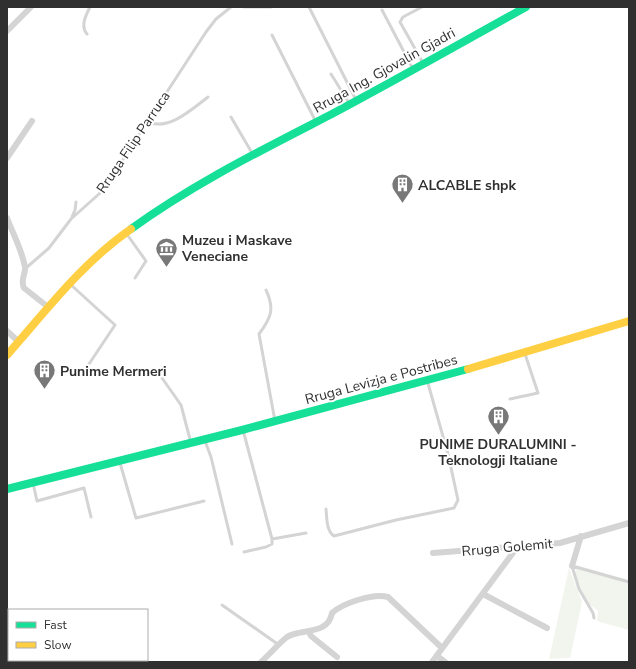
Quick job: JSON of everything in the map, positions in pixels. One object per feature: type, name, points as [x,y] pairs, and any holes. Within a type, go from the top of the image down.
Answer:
[{"type":"street","points":[[7,30],[31,7]]},
{"type":"street","name":"Rruga Ing. Gjovalin Gjadri","points":[[7,355],[69,284],[100,253],[125,232],[195,187],[353,103],[526,7]]},
{"type":"street","points":[[7,158],[32,121]]},
{"type":"street","points":[[7,218],[26,268],[22,277],[24,288],[48,307]]},
{"type":"street","name":"Rruga Levizja e Postribes","points":[[7,489],[275,422],[427,380],[629,321]]},
{"type":"street","points":[[7,331],[19,342]]},
{"type":"street","name":"Rruga Golemit","points":[[433,553],[560,543],[629,524]]},
{"type":"street","points":[[572,566],[581,536]]},
{"type":"street","points":[[432,662],[518,546]]},
{"type":"street","points":[[483,594],[547,628]]},
{"type":"street","points":[[261,662],[286,638],[293,634],[309,632],[322,627],[331,619],[332,614],[341,606],[378,596],[388,597],[442,648]]},
{"type":"street","points":[[309,632],[311,636],[338,657]]},
{"type":"street","points":[[437,656],[445,662]]},
{"type":"lane","points":[[87,34],[83,27],[90,7]]},
{"type":"lane","name":"Rruga Filip Parruca","points":[[26,268],[49,248],[71,219],[99,194],[107,184],[206,32],[216,19],[231,7]]},
{"type":"lane","points":[[244,7],[271,7]]},
{"type":"lane","points":[[309,7],[353,103]]},
{"type":"lane","points":[[422,7],[403,17],[400,22],[423,63]]},
{"type":"lane","points":[[382,10],[413,69]]},
{"type":"lane","points":[[272,35],[316,122]]},
{"type":"lane","points":[[331,74],[353,103]]},
{"type":"lane","points":[[148,122],[154,125],[162,125],[172,121],[208,97]]},
{"type":"lane","points":[[231,116],[253,155]]},
{"type":"lane","points":[[71,219],[75,210],[76,202]]},
{"type":"lane","points":[[125,232],[146,261],[135,278]]},
{"type":"lane","points":[[69,284],[115,325],[89,364]]},
{"type":"lane","points":[[266,290],[271,306],[270,315],[267,324],[259,334],[275,422]]},
{"type":"lane","points":[[510,399],[538,393],[525,352]]},
{"type":"lane","points":[[162,378],[181,405],[190,443]]},
{"type":"lane","points":[[326,509],[329,529],[331,534],[334,536],[396,520],[454,508],[458,500],[448,454],[427,380]]},
{"type":"lane","points":[[243,430],[272,539],[272,544],[266,547],[244,552]]},
{"type":"lane","points":[[205,440],[211,457],[232,544]]},
{"type":"lane","points":[[120,461],[136,518],[204,501]]},
{"type":"lane","points":[[33,483],[37,501],[84,488],[91,517]]},
{"type":"lane","points":[[272,539],[306,533]]},
{"type":"lane","points":[[572,566],[629,582]]},
{"type":"lane","points":[[572,566],[579,589],[594,618]]},
{"type":"lane","points":[[222,605],[279,645]]},
{"type":"shaded area","points":[[576,565],[629,580],[629,630],[597,621],[598,611],[588,604],[583,596],[577,579]]},
{"type":"shaded area","points":[[569,568],[582,602],[570,658],[549,659]]},
{"type":"traffic: fast","points":[[131,229],[203,182],[355,102],[526,7]]},
{"type":"traffic: fast","points":[[7,489],[242,430],[468,369]]},
{"type":"traffic: slow","points":[[7,355],[65,288],[96,257],[131,229]]},
{"type":"traffic: slow","points":[[468,369],[629,321]]},
{"type":"place","name":"ALCABLE shpk","points":[[402,204]]},
{"type":"place","name":"Muzeu i Maskave Veneciane","points":[[166,268]]},
{"type":"place","name":"Punime Mermeri","points":[[45,390]]},
{"type":"place","name":"PUNIME DURALUMINI - Teknologji Italiane","points":[[498,436]]}]
